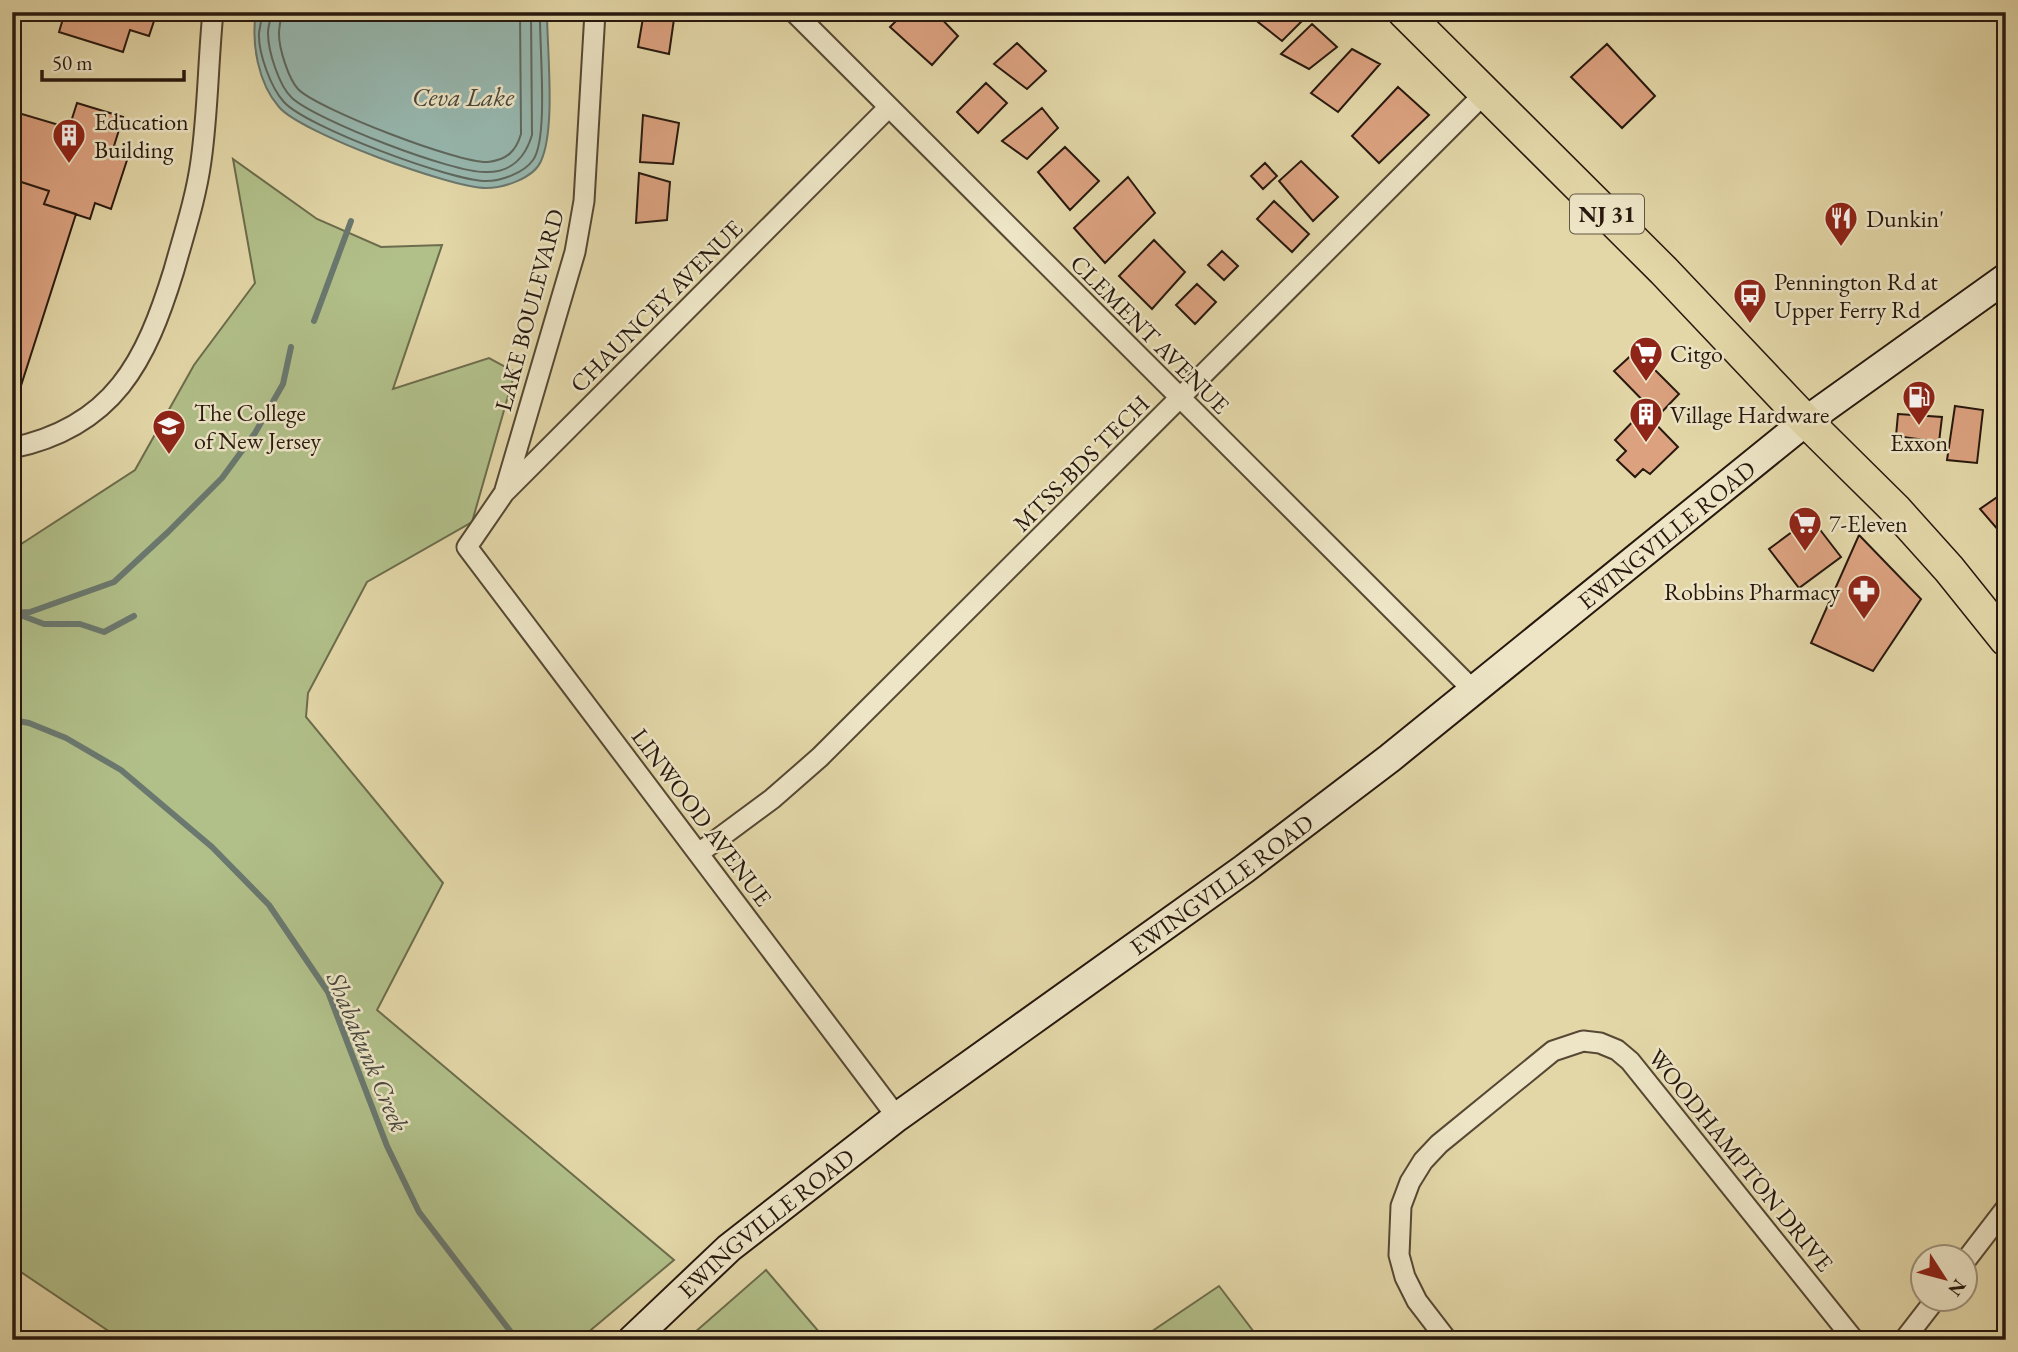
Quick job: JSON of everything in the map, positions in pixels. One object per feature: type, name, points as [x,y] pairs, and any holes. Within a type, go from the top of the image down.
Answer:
[{"type":"main road","name":"NJ 31","points":[[1404,12],[1664,271],[1806,421],[1896,510],[2006,639]]},
{"type":"main road","name":"EWINGVILLE ROAD","points":[[632,1340],[729,1248],[897,1117],[1244,869],[1390,758],[1806,421],[2006,278]]},
{"type":"street","points":[[12,447],[42,440],[89,415],[110,398],[134,369],[162,308],[199,177],[213,12]]},
{"type":"street","name":"LAKE BOULEVARD","points":[[504,493],[575,252],[584,201],[595,12]]},
{"type":"street","name":"CLEMENT AVENUE","points":[[794,12],[1473,690]]},
{"type":"street","name":"MTSS-BDS TECH","points":[[699,853],[772,799],[820,757],[1485,93]]},
{"type":"street","name":"CHAUNCEY AVENUE","points":[[467,547],[504,493],[888,108]]},
{"type":"street","name":"LINWOOD AVENUE","points":[[467,547],[897,1117]]},
{"type":"street","name":"WOODHAMPTON DRIVE","points":[[1447,1340],[1417,1301],[1405,1277],[1398,1231],[1401,1206],[1410,1182],[1439,1144],[1553,1051],[1583,1041],[1600,1043],[1617,1050],[1630,1061],[1854,1340]]},
{"type":"street","points":[[1978,1244],[2006,1208]]},
{"type":"street","points":[[1904,1340],[1924,1314]]},
{"type":"green space","points":[[233,159],[317,219],[381,247],[442,245],[393,389],[489,358],[515,372],[472,522],[367,582],[308,693],[306,717],[443,883],[377,1010],[674,1260],[579,1340],[122,1340],[12,1266],[12,550],[135,470],[194,365],[255,283]]},
{"type":"green space","points":[[766,1270],[826,1340],[686,1340]]},
{"type":"green space","points":[[1219,1286],[1260,1340],[1139,1340]]},
{"type":"water","name":"Ceva Lake","points":[[256,12],[547,12],[550,88],[546,147],[541,161],[532,172],[509,184],[486,188],[468,186],[411,169],[316,131],[279,107],[266,86],[256,49]]},
{"type":"building","points":[[65,12],[157,12],[149,36],[130,30],[123,52],[59,32]]},
{"type":"building","points":[[644,12],[675,12],[669,54],[638,47]]},
{"type":"building","points":[[905,12],[935,12],[958,36],[932,65],[890,27]]},
{"type":"building","points":[[1266,12],[1305,12],[1308,15],[1282,41],[1258,22]]},
{"type":"building","points":[[1312,24],[1337,47],[1309,69],[1281,54]]},
{"type":"building","points":[[1017,43],[1046,71],[1027,89],[994,64]]},
{"type":"building","points":[[1607,44],[1655,96],[1622,128],[1571,77]]},
{"type":"building","points":[[1352,49],[1380,64],[1338,112],[1311,93]]},
{"type":"building","points":[[986,83],[1007,103],[978,133],[957,112]]},
{"type":"building","points":[[1398,87],[1429,115],[1379,163],[1352,136]]},
{"type":"building","name":"Education Building","points":[[77,103],[123,117],[114,146],[130,151],[111,209],[95,203],[90,219],[44,204],[49,191],[12,179],[12,111],[69,128]]},
{"type":"building","points":[[1042,108],[1058,128],[1027,159],[1002,141]]},
{"type":"building","points":[[643,115],[679,123],[673,164],[640,162]]},
{"type":"building","points":[[1065,147],[1099,181],[1070,210],[1038,172]]},
{"type":"building","points":[[1301,161],[1338,197],[1313,221],[1279,181]]},
{"type":"building","points":[[1265,163],[1277,176],[1263,189],[1251,176]]},
{"type":"building","points":[[639,173],[670,182],[667,220],[636,223]]},
{"type":"building","points":[[1128,177],[1155,213],[1105,263],[1074,228]]},
{"type":"building","points":[[12,179],[49,191],[44,204],[76,214],[18,395],[12,393]]},
{"type":"building","points":[[1274,201],[1309,234],[1292,252],[1257,219]]},
{"type":"building","points":[[1154,240],[1185,272],[1152,309],[1119,276]]},
{"type":"building","points":[[1222,251],[1238,266],[1224,280],[1208,265]]},
{"type":"building","points":[[1197,284],[1216,302],[1195,324],[1176,305]]},
{"type":"building","name":"Citgo","points":[[1636,351],[1679,394],[1658,416],[1614,371]]},
{"type":"building","points":[[1955,406],[1983,410],[1977,463],[1947,460]]},
{"type":"building","name":"Village Hardware","points":[[1643,411],[1678,447],[1650,474],[1643,469],[1635,477],[1617,460],[1626,451],[1615,440]]},
{"type":"building","name":"Exxon","points":[[1898,414],[1942,417],[1939,442],[1896,436]]},
{"type":"building","points":[[2006,491],[2006,539],[1980,509]]},
{"type":"building","name":"7-Eleven","points":[[1811,518],[1841,557],[1799,588],[1769,549]]},
{"type":"building","name":"Robbins Pharmacy","points":[[1859,535],[1921,599],[1873,671],[1811,643]]},
{"type":"waterway","points":[[314,321],[351,221]]},
{"type":"waterway","points":[[12,613],[30,612],[114,582],[168,532],[222,478],[255,433],[283,384],[291,347]]},
{"type":"waterway","points":[[15,613],[44,624],[80,624],[104,632],[134,616]]},
{"type":"waterway","name":"Shabakunk Creek","points":[[12,720],[29,723],[66,738],[121,770],[212,847],[269,905],[328,992],[387,1146],[419,1212],[517,1340]]},
{"type":"place","name":"Education Building","points":[[69,165]]},
{"type":"place","name":"Dunkin'","points":[[1841,248]]},
{"type":"place","name":"Pennington Rd at Upper Ferry Rd","points":[[1750,325]]},
{"type":"place","name":"Citgo","points":[[1646,383]]},
{"type":"place","name":"Exxon","points":[[1919,427]]},
{"type":"place","name":"Village Hardware","points":[[1646,444]]},
{"type":"place","name":"The College of New Jersey","points":[[169,456]]},
{"type":"place","name":"7-Eleven","points":[[1805,553]]},
{"type":"place","name":"Robbins Pharmacy","points":[[1864,621]]}]
